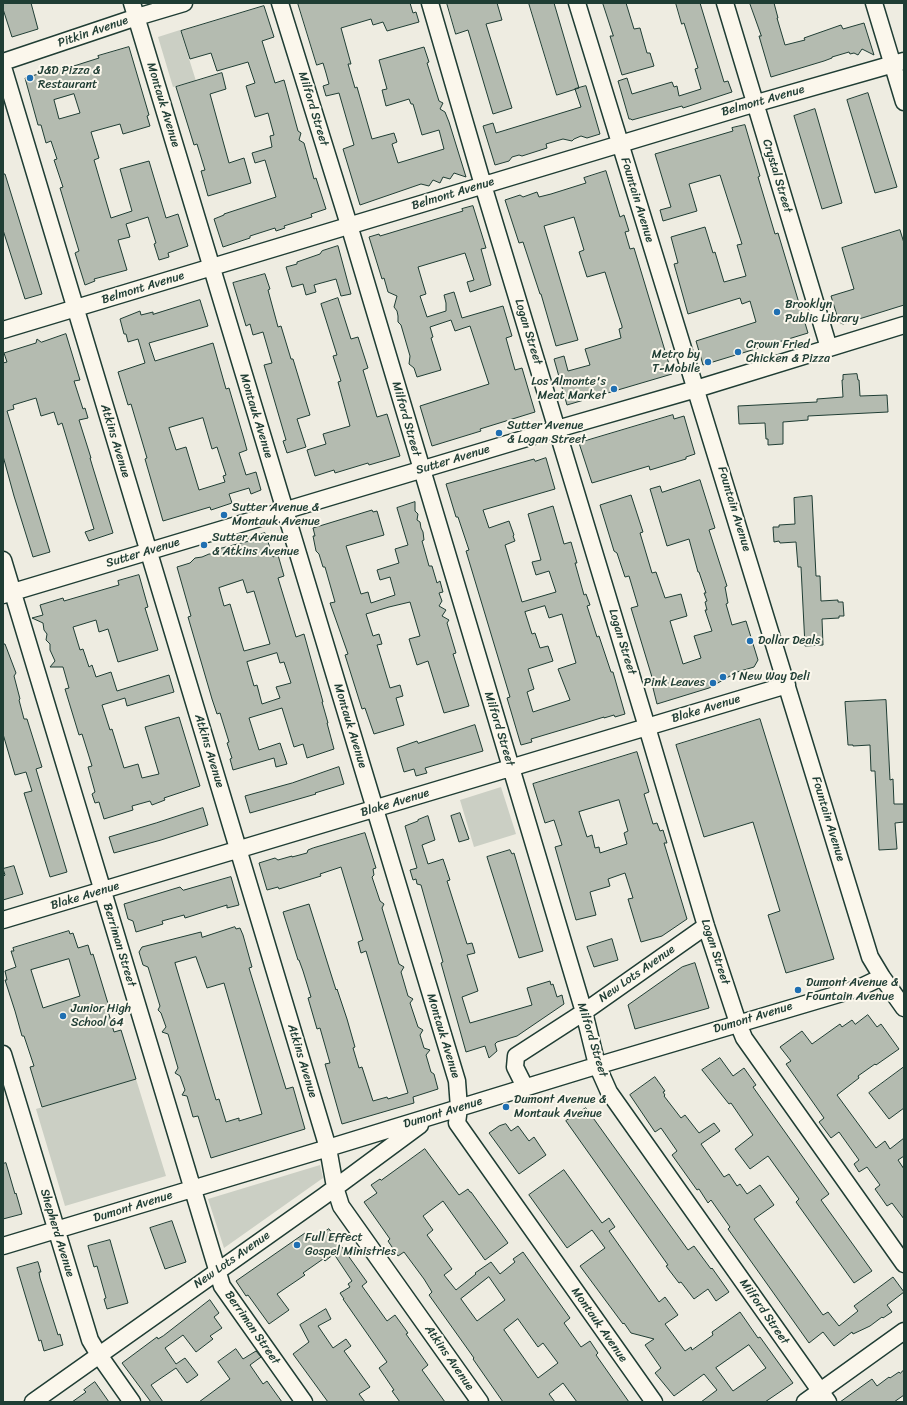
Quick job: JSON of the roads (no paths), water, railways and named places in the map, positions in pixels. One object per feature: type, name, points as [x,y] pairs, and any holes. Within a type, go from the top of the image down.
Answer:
[{"type":"street","name":"Pitkin Avenue","points":[[3,62],[135,10],[184,3]]},
{"type":"street","name":"Milford Street","points":[[280,3],[349,225],[584,1012],[597,1065],[609,1092],[824,1397]]},
{"type":"street","name":"Logan Street","points":[[430,3],[706,926],[738,1023],[744,1038],[904,1264]]},
{"type":"street","name":"Fountain Avenue","points":[[577,3],[870,957],[904,1008]]},
{"type":"street","name":"Crystal Street","points":[[725,3],[829,348]]},
{"type":"street","points":[[874,3],[898,63],[904,102]]},
{"type":"street","name":"Montauk Avenue","points":[[135,10],[457,1082],[459,1108],[457,1124],[654,1402]]},
{"type":"street","name":"Belmont Avenue","points":[[3,330],[483,184],[755,103],[898,63]]},
{"type":"street","name":"Atkins Avenue","points":[[3,67],[328,1148],[335,1187],[341,1206],[480,1402]]},
{"type":"street","name":"Sutter Avenue","points":[[8,594],[557,429],[696,389],[904,325]]},
{"type":"street","name":"Berriman Street","points":[[3,560],[8,594],[102,890],[222,1286],[304,1402]]},
{"type":"street","name":"Blake Avenue","points":[[3,920],[787,685]]},
{"type":"street","name":"New Lots Avenue","points":[[525,1087],[515,1067],[516,1056],[584,1012],[706,926]]},
{"type":"street","name":"Dumont Avenue","points":[[3,1246],[597,1065],[859,988],[882,977]]},
{"type":"street","name":"Shepherd Avenue","points":[[3,1054],[90,1340],[132,1402]]},
{"type":"street","name":"New Lots Avenue","points":[[33,1402],[335,1187],[431,1116]]},
{"type":"street","points":[[805,1402],[824,1397],[904,1331]]},
{"type":"place","name":"J&D Pizza & Restaurant","points":[[30,78]]},
{"type":"place","name":"Brooklyn Public Library","points":[[777,312]]},
{"type":"place","name":"Crown Fried Chicken & Pizza","points":[[738,352]]},
{"type":"place","name":"Metro by T-Mobile","points":[[708,362]]},
{"type":"place","name":"Los Almonte's Meat Market","points":[[614,389]]},
{"type":"place","name":"Sutter Avenue & Logan Street","points":[[499,433]]},
{"type":"place","name":"Sutter Avenue & Montauk Avenue","points":[[224,515]]},
{"type":"place","name":"Sutter Avenue & Atkins Avenue","points":[[204,545]]},
{"type":"place","name":"Dollar Deals","points":[[750,641]]},
{"type":"place","name":"1 New Way Deli","points":[[723,677]]},
{"type":"place","name":"Pink Leaves","points":[[713,683]]},
{"type":"place","name":"Dumont Avenue & Fountain Avenue","points":[[798,990]]},
{"type":"place","name":"Junior High School 64","points":[[63,1016]]},
{"type":"place","name":"Dumont Avenue & Montauk Avenue","points":[[506,1107]]},
{"type":"place","name":"Full Effect Gospel Ministries","points":[[297,1245]]}]
